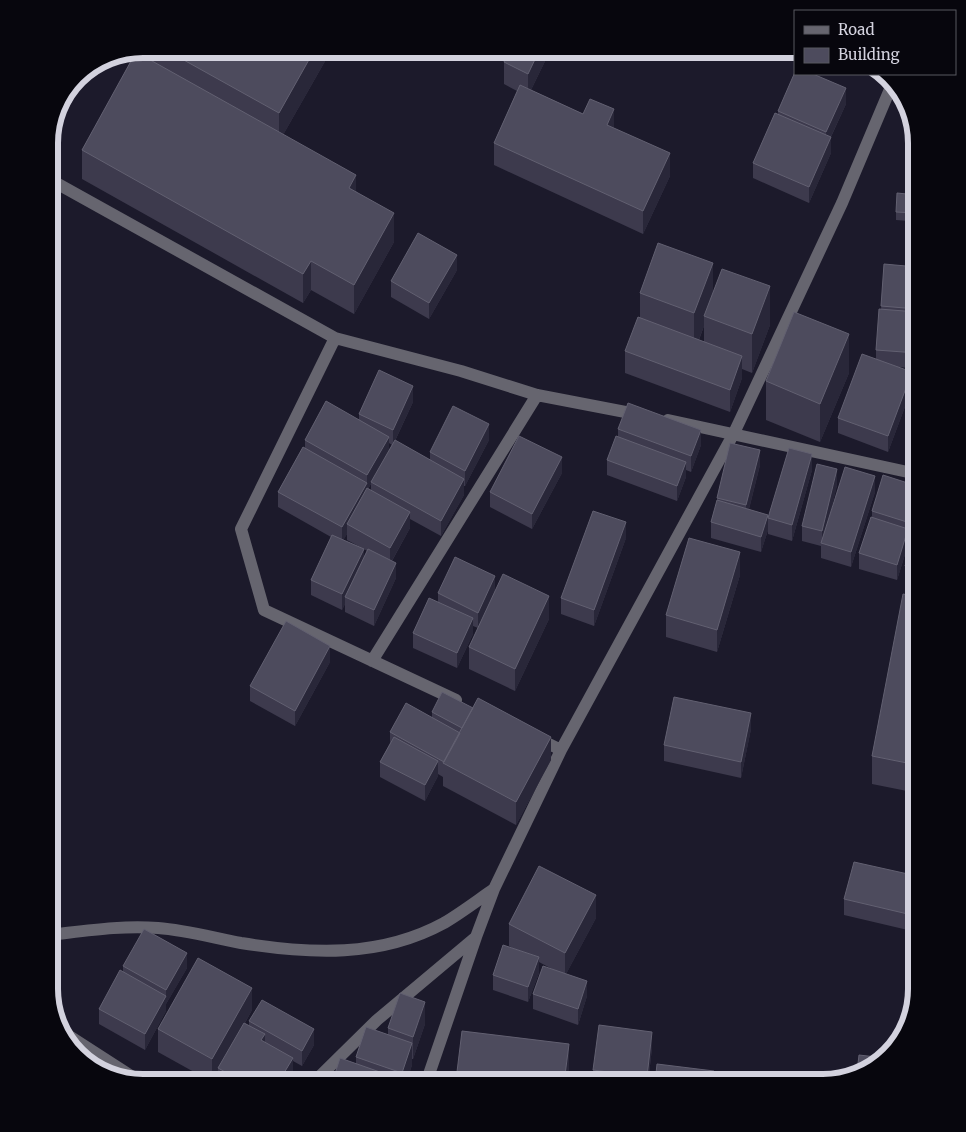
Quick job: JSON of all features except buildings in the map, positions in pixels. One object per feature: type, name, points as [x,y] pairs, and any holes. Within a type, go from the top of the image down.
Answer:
[{"type":"street","points":[[429,1074],[494,889],[561,750],[734,433],[842,203],[890,90]]},
{"type":"street","points":[[58,184],[335,338],[461,371],[537,395],[734,433],[908,472]]},
{"type":"street","points":[[335,338],[240,529],[264,610],[471,707]]},
{"type":"street","points":[[372,661],[537,395]]},
{"type":"street","points":[[525,733],[561,750]]},
{"type":"street","points":[[58,934],[111,928],[159,928],[242,943],[315,952],[358,950],[404,941],[444,923],[494,889]]},
{"type":"street","points":[[322,1074],[377,1020],[476,937]]},
{"type":"street","points":[[74,1039],[127,1073]]}]
